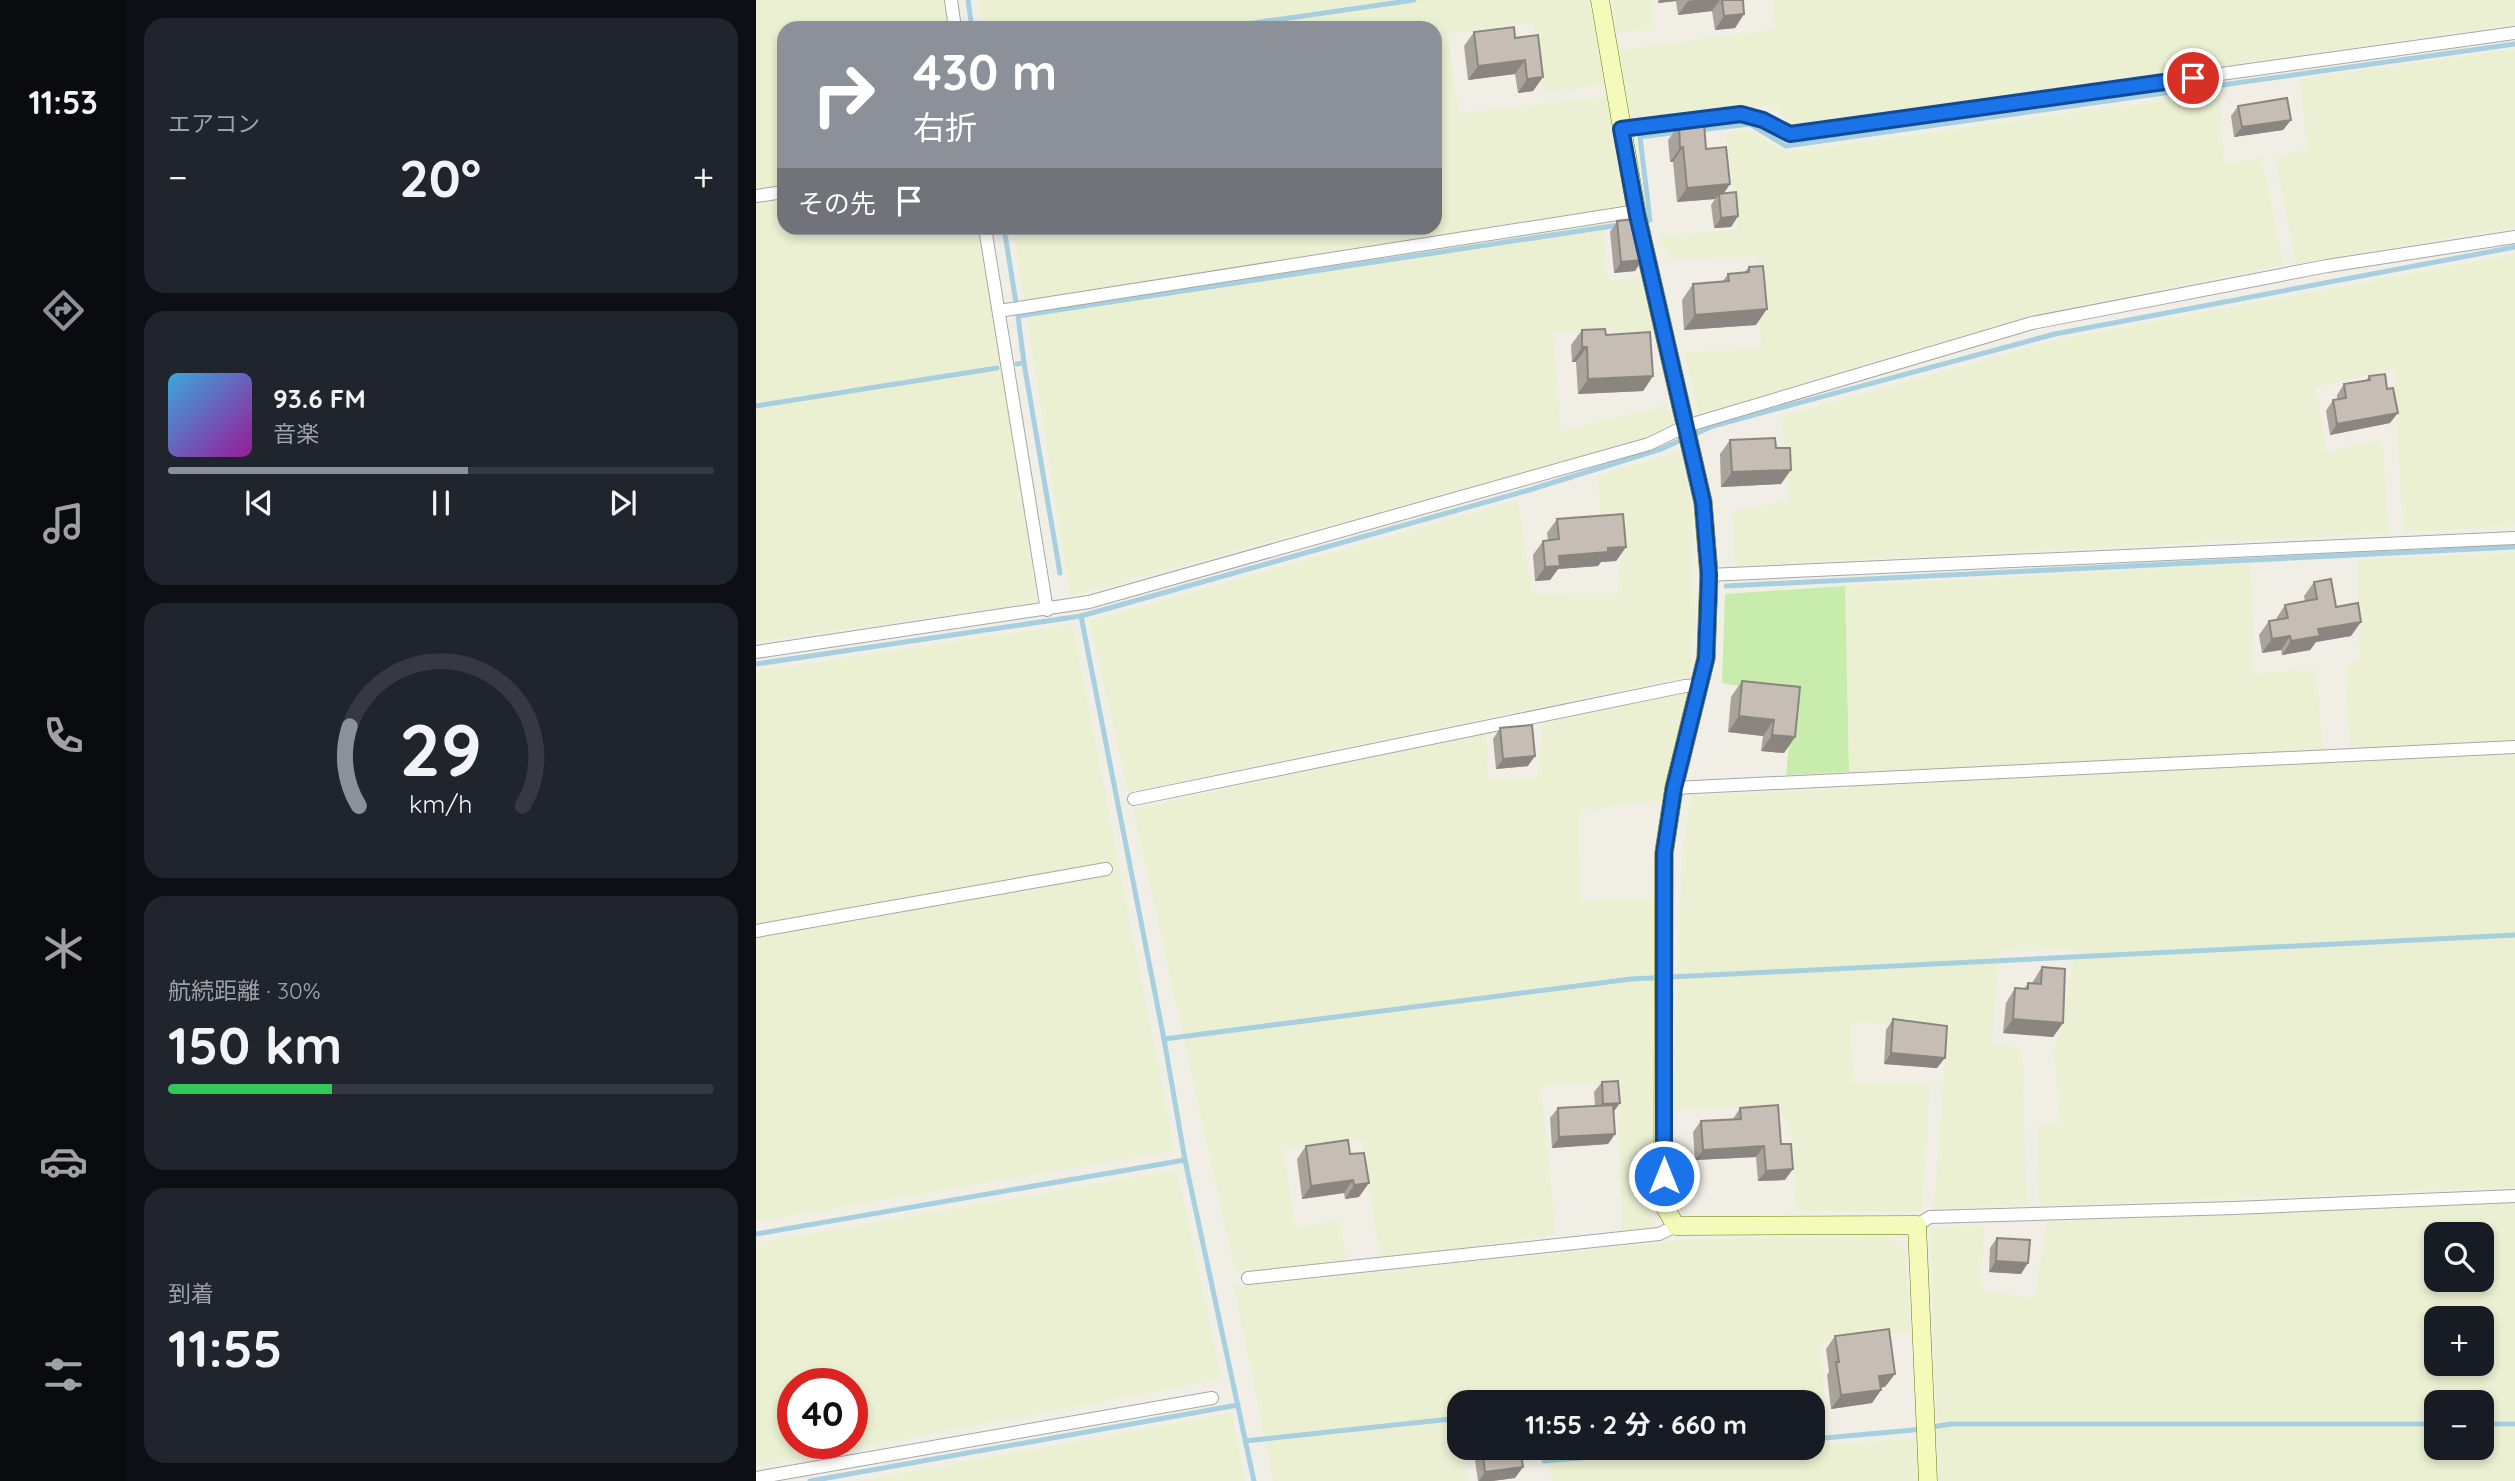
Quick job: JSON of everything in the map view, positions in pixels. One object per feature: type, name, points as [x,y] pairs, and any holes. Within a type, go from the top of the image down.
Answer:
[{"type":"street","points":[[951,0],[954,21]]},
{"type":"street","points":[[1600,0],[1638,218],[1703,502],[1709,575],[1708,630],[1700,685],[1674,788],[1664,853],[1663,1204],[1676,1226]]},
{"type":"street","points":[[1621,129],[1741,114],[1763,120],[1790,134],[2515,33]]},
{"type":"street","points":[[756,196],[777,193]]},
{"type":"street","points":[[1011,309],[1638,218]]},
{"type":"street","points":[[987,235],[1011,309],[1047,610]]},
{"type":"street","points":[[756,652],[1089,602],[1688,433],[2032,323],[2327,266],[2515,237]]},
{"type":"street","points":[[1709,575],[2515,537]]},
{"type":"street","points":[[1134,799],[1700,685]]},
{"type":"street","points":[[1674,788],[2515,747]]},
{"type":"street","points":[[756,931],[1106,869]]},
{"type":"street","points":[[1248,1278],[1659,1234],[1676,1226],[1917,1225],[1930,1217],[2515,1196]]},
{"type":"street","points":[[1917,1225],[1928,1481]]},
{"type":"street","points":[[756,1478],[1212,1398]]},
{"type":"green space","points":[[756,0],[946,0],[950,21],[777,21],[777,235],[982,235],[1037,602],[756,642]]},
{"type":"green space","points":[[978,0],[1590,0],[1605,85],[1543,92],[1533,23],[1447,34],[1459,113],[1610,96],[1626,204],[1602,209],[1607,281],[1639,277],[1653,332],[1553,332],[1561,431],[1668,405],[1673,423],[1646,439],[1070,596],[1014,235],[1442,235],[1442,21],[982,21]]},
{"type":"green space","points":[[1613,0],[1652,0],[1655,30],[1618,32]]},
{"type":"green space","points":[[1773,0],[2515,0],[2515,24],[1788,127],[1777,105],[1630,119],[1620,50],[1775,29]]},
{"type":"green space","points":[[2515,49],[2515,227],[2296,264],[2275,157],[2307,149],[2300,79]]},
{"type":"green space","points":[[2219,93],[2224,164],[2261,158],[2284,265],[2031,315],[1699,415],[1685,352],[1761,349],[1757,257],[1669,259],[1659,235],[1738,230],[1726,135],[1748,130],[1785,152]]},
{"type":"green space","points":[[2515,254],[2515,526],[2403,532],[2394,369],[2316,387],[2326,452],[2382,439],[2389,533],[1735,566],[1732,513],[1789,500],[1782,417],[2056,340]]},
{"type":"green space","points":[[1680,451],[1692,507],[1695,628],[1690,676],[1128,792],[1089,621],[1518,500],[1532,593],[1617,594],[1625,518],[1601,518],[1598,476]]},
{"type":"green space","points":[[2515,552],[2515,1187],[2039,1206],[2037,1125],[2061,1124],[2054,1053],[2076,949],[1999,951],[1992,1044],[2022,1049],[2027,1205],[1934,1209],[1947,1029],[1850,1022],[1854,1083],[1930,1084],[1922,1211],[1796,1211],[1791,1132],[1777,1106],[1673,1110],[1682,852],[1691,795],[1850,789],[1845,586],[2251,564],[2254,673],[2317,670],[2323,764],[2350,763],[2346,664],[2360,661],[2357,560]]},
{"type":"green space","points":[[1845,586],[1849,772],[1786,775],[1794,695],[1722,683],[1725,594]]},
{"type":"green space","points":[[1072,624],[1175,1151],[756,1222],[756,671]]},
{"type":"green space","points":[[1689,692],[1662,800],[1579,811],[1580,901],[1657,898],[1651,1228],[1622,1232],[1618,1083],[1541,1086],[1556,1235],[1380,1259],[1362,1139],[1284,1149],[1295,1227],[1340,1221],[1347,1263],[1235,1272],[1133,809],[1486,733],[1488,780],[1537,778],[1542,723]]},
{"type":"green space","points":[[1177,1170],[1222,1379],[868,1446],[868,1368],[777,1368],[777,1459],[798,1459],[756,1467],[756,1243]]},
{"type":"green space","points":[[2515,1202],[2515,1481],[1939,1481],[1930,1227],[1984,1225],[1981,1291],[2035,1298],[2046,1222]]},
{"type":"green space","points":[[1885,1236],[1905,1250],[1911,1332],[1820,1342],[1824,1390],[1447,1390],[1447,1460],[1466,1460],[1470,1481],[1273,1481],[1234,1287],[1682,1240]]},
{"type":"green space","points":[[1825,1399],[1829,1445],[1917,1438],[1918,1481],[1552,1481],[1549,1460],[1825,1460]]},
{"type":"green space","points":[[1232,1413],[1245,1481],[859,1481]]},
{"type":"building","points":[[1722,0],[1743,0],[1744,14],[1724,16]]},
{"type":"building","points":[[1514,27],[1515,38],[1538,35],[1543,77],[1527,79],[1525,60],[1478,66],[1474,32]]},
{"type":"building","points":[[2287,98],[2291,120],[2242,127],[2238,106]]},
{"type":"building","points":[[1704,123],[1706,149],[1726,147],[1730,184],[1687,188],[1679,125]]},
{"type":"building","points":[[1736,192],[1738,216],[1721,218],[1719,194]]},
{"type":"building","points":[[1636,219],[1642,260],[1621,262],[1617,221]]},
{"type":"building","points":[[1763,266],[1767,309],[1695,315],[1693,284],[1729,281],[1728,274],[1749,272],[1749,267]]},
{"type":"building","points":[[1605,329],[1606,335],[1650,332],[1653,376],[1588,379],[1587,347],[1582,347],[1582,330]]},
{"type":"building","points":[[2385,374],[2387,389],[2393,388],[2398,413],[2337,424],[2333,400],[2346,398],[2344,384],[2370,380],[2369,376]]},
{"type":"building","points":[[1775,438],[1776,448],[1790,448],[1791,470],[1732,472],[1730,440]]},
{"type":"building","points":[[1623,514],[1626,547],[1608,548],[1608,552],[1559,556],[1560,566],[1545,567],[1543,541],[1559,539],[1557,519]]},
{"type":"building","points":[[2331,579],[2336,607],[2358,603],[2361,622],[2318,629],[2320,636],[2291,641],[2290,636],[2272,639],[2269,621],[2288,618],[2285,605],[2317,599],[2314,582]]},
{"type":"building","points":[[1742,681],[1800,687],[1795,737],[1772,735],[1774,720],[1739,716]]},
{"type":"building","points":[[1532,725],[1535,756],[1503,759],[1500,728]]},
{"type":"building","points":[[2042,967],[2065,969],[2063,1023],[2013,1019],[2015,988],[2028,989],[2028,983],[2041,984]]},
{"type":"building","points":[[1893,1019],[1947,1026],[1945,1058],[1891,1053]]},
{"type":"building","points":[[1618,1081],[1620,1103],[1603,1104],[1602,1082]]},
{"type":"building","points":[[1613,1105],[1615,1134],[1559,1137],[1558,1108]]},
{"type":"building","points":[[1778,1105],[1781,1144],[1791,1144],[1793,1169],[1766,1171],[1764,1146],[1703,1150],[1701,1121],[1741,1119],[1740,1108]]},
{"type":"building","points":[[1348,1140],[1350,1154],[1364,1153],[1369,1183],[1354,1185],[1353,1180],[1311,1186],[1306,1146]]},
{"type":"building","points":[[1997,1238],[2030,1240],[2028,1263],[1996,1261]]},
{"type":"building","points":[[1889,1329],[1895,1374],[1879,1376],[1881,1390],[1841,1395],[1835,1336]]},
{"type":"building","points":[[1484,1460],[1522,1460],[1523,1467],[1485,1472]]},
{"type":"waterway","points":[[968,0],[971,21]]},
{"type":"waterway","points":[[1268,21],[1414,0]]},
{"type":"waterway","points":[[1698,130],[1750,124],[1786,146],[2515,44]]},
{"type":"waterway","points":[[1642,221],[1650,220],[1640,137],[1678,132]]},
{"type":"waterway","points":[[1017,364],[1024,363],[1018,316],[1619,225]]},
{"type":"waterway","points":[[1005,235],[1017,309]]},
{"type":"waterway","points":[[756,664],[1081,616],[1529,490],[1661,449],[1713,426],[2055,334],[2515,247]]},
{"type":"waterway","points":[[1024,363],[1060,573]]},
{"type":"waterway","points":[[756,406],[997,368]]},
{"type":"waterway","points":[[1726,586],[2515,547]]},
{"type":"waterway","points":[[1081,616],[1185,1160]]},
{"type":"waterway","points":[[1164,1039],[1631,979],[2515,935]]},
{"type":"waterway","points":[[756,1234],[1185,1160],[1254,1481]]},
{"type":"waterway","points":[[810,1481],[1238,1405]]},
{"type":"waterway","points":[[1245,1441],[1447,1419]]},
{"type":"waterway","points":[[1825,1438],[1951,1424],[2424,1424]]},
{"type":"waterway","points":[[2494,1424],[2515,1424]]},
{"type":"waterway","points":[[1544,1460],[1556,1460]]},
{"type":"route","points":[[1664,1176],[1664,853],[1674,788],[1706,658],[1709,575],[1703,502],[1637,215],[1621,129],[1741,114],[1763,120],[1790,134],[2193,78]]}]
